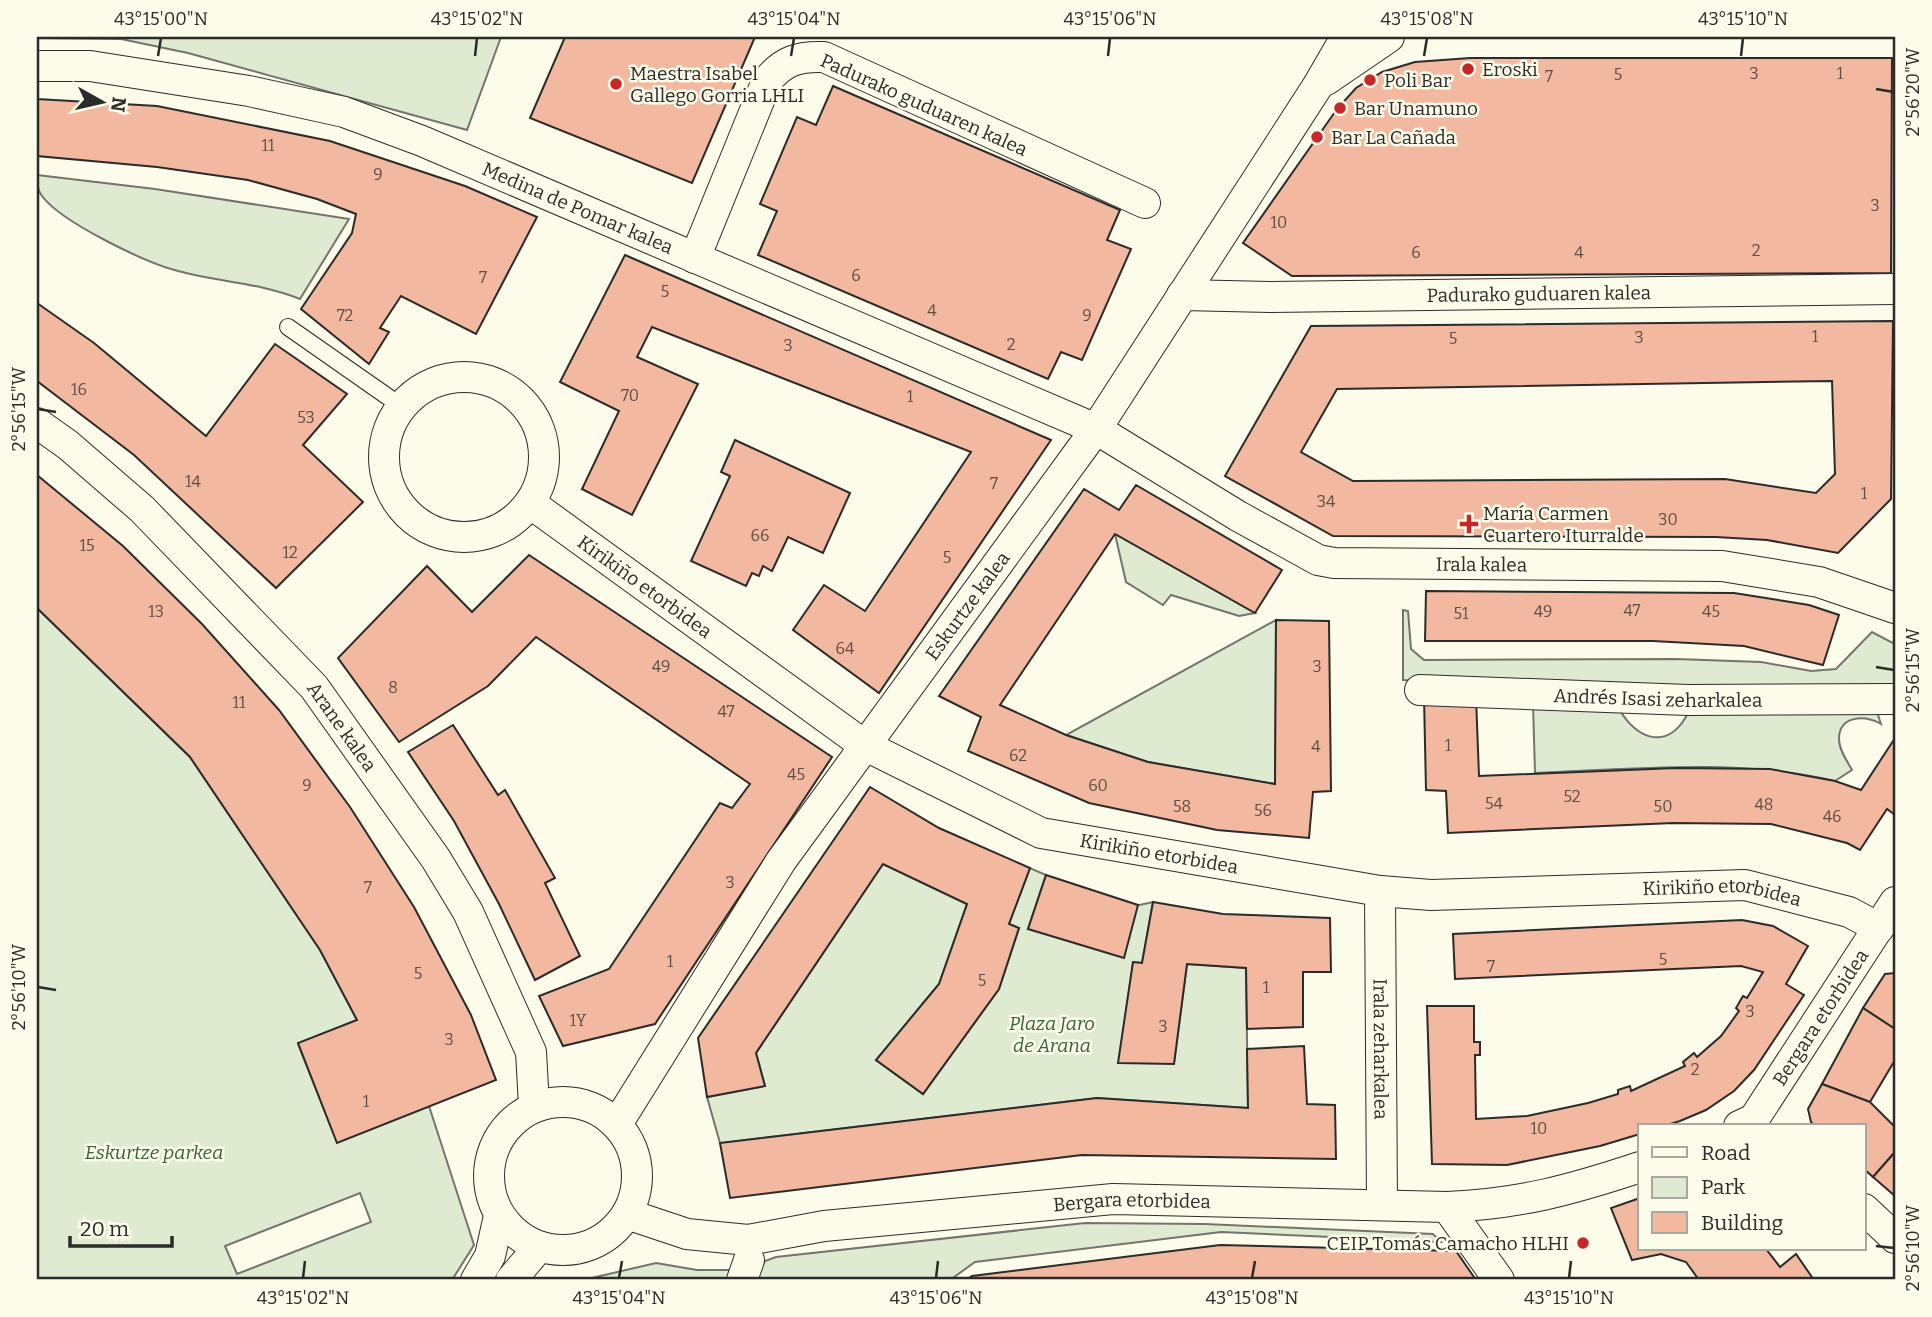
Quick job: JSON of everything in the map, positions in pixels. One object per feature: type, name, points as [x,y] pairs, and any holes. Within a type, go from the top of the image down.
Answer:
[{"type":"street","name":"Eskurtze kalea","points":[[617,1124],[781,861],[1096,429],[1317,87],[1346,37]]},
{"type":"street","name":"Eskurtze kalea","points":[[1317,87],[1390,37]]},
{"type":"street","name":"Padurako guduaren kalea","points":[[695,258],[767,81],[779,66],[803,56],[824,57],[1145,203]]},
{"type":"street","name":"Medina de Pomar kalea","points":[[37,66],[90,66],[249,90],[344,112],[422,141],[1096,429]]},
{"type":"street","name":"Padurako guduaren kalea","points":[[1182,295],[1270,298],[1895,289]]},
{"type":"street","points":[[473,377],[499,385],[522,401],[537,424],[544,450],[541,478],[530,503],[512,521],[489,533],[464,538],[438,533],[415,521],[397,503],[386,480],[383,454],[388,429],[401,406],[421,389],[446,379],[473,377]]},
{"type":"street","name":"Arane kalea","points":[[37,422],[142,509],[314,687],[436,859],[468,912],[531,1052],[534,1106]]},
{"type":"street","name":"Irala kalea","points":[[1096,429],[1238,516],[1318,560],[1334,563],[1722,566],[1819,582],[1895,608]]},
{"type":"street","name":"Kirikiño etorbidea","points":[[530,503],[864,745],[1041,833],[1380,891],[1431,895],[1745,885],[1849,912],[1889,916]]},
{"type":"street","name":"Andrés Isasi zeharkalea","points":[[1420,690],[1688,700],[1895,699]]},
{"type":"street","name":"Irala zeharkalea","points":[[1380,891],[1382,1205]]},
{"type":"street","name":"Bergara etorbidea","points":[[1753,1124],[1889,916]]},
{"type":"street","points":[[560,1101],[598,1110],[617,1124],[628,1139],[637,1163],[636,1190],[627,1214],[617,1228],[597,1242],[562,1251],[540,1247],[517,1235],[499,1216],[488,1186],[489,1162],[496,1140],[510,1123],[534,1106],[560,1101]]},
{"type":"street","name":"Bergara etorbidea","points":[[627,1214],[687,1234],[748,1240],[824,1226],[1113,1199],[1447,1206],[1502,1204],[1530,1199],[1638,1168]]},
{"type":"street","points":[[1447,1206],[1499,1280]]},
{"type":"street","points":[[1866,1211],[1895,1238]]},
{"type":"street","points":[[476,1280],[490,1256],[499,1216]]},
{"type":"street","points":[[511,1280],[540,1247]]},
{"type":"lane","points":[[288,327],[401,406]]},
{"type":"green space","points":[[501,37],[467,130],[188,53],[121,39],[37,38]]},
{"type":"green space","points":[[37,175],[155,189],[349,219],[300,299],[270,289],[178,271],[126,251],[85,229],[52,206],[39,191]]},
{"type":"green space","points":[[1115,534],[1255,613],[1239,616],[1171,595],[1163,605],[1126,582]]},
{"type":"green space","name":"Eskurtze parkea","points":[[37,608],[190,757],[320,950],[357,1020],[298,1044],[337,1142],[429,1106],[474,1245],[452,1280],[37,1280]],"holes":[[[360,1193],[371,1222],[237,1274],[225,1246]]]},
{"type":"green space","points":[[1403,610],[1408,611],[1411,649],[1424,660],[1676,659],[1761,662],[1811,671],[1836,669],[1872,632],[1895,644],[1895,691],[1403,680]]},
{"type":"green space","points":[[1276,620],[1275,784],[1148,762],[1066,735]]},
{"type":"green space","points":[[1533,704],[1618,707],[1634,728],[1654,737],[1663,737],[1673,732],[1689,711],[1875,706],[1881,724],[1861,718],[1843,725],[1839,743],[1852,770],[1835,781],[1761,769],[1723,767],[1535,773]]},
{"type":"green space","name":"Plaza Jaro de Arana","points":[[883,864],[967,904],[939,984],[876,1060],[923,1094],[999,989],[1019,928],[1009,924],[1030,868],[1046,875],[1028,929],[1153,902],[1142,963],[1133,962],[1119,1062],[1174,1063],[1187,964],[1246,968],[1248,1108],[1097,1098],[720,1143],[707,1097],[765,1086],[756,1053]]},
{"type":"green space","points":[[1085,1223],[1205,1224],[1433,1234],[1441,1242],[1221,1232],[975,1262],[950,1280],[751,1280],[765,1261],[776,1257]]},
{"type":"green space","points":[[656,1263],[697,1270],[734,1270],[731,1280],[583,1280]]},
{"type":"building","name":"Maestra Isabel Gallego Gorria LHLI","points":[[565,37],[755,37],[692,183],[530,118]]},
{"type":"building","points":[[1470,58],[1892,58],[1891,273],[1292,276],[1243,243],[1337,109],[1356,88],[1382,72],[1415,62]]},
{"type":"building","points":[[833,86],[1120,210],[1107,240],[1131,249],[1082,360],[1061,352],[1048,379],[758,255],[777,211],[760,204],[797,117],[816,125]]},
{"type":"building","points":[[37,99],[157,106],[330,141],[465,186],[537,217],[476,334],[401,296],[380,328],[389,332],[369,364],[301,309],[352,233],[356,214],[317,199],[248,180],[157,167],[37,156]]},
{"type":"building","points":[[625,255],[1051,440],[879,693],[793,630],[824,585],[865,611],[971,452],[652,327],[637,357],[698,384],[632,515],[582,489],[619,411],[560,382]]},
{"type":"building","points":[[37,303],[94,343],[206,436],[275,344],[347,394],[303,445],[363,502],[276,588],[134,455],[37,381]]},
{"type":"building","points":[[1893,321],[1891,499],[1838,553],[1767,540],[1716,537],[1333,536],[1225,476],[1311,326]],"holes":[[[1832,381],[1835,474],[1816,493],[1725,479],[1353,481],[1301,452],[1337,389]]]},
{"type":"building","points":[[735,440],[850,493],[823,553],[788,537],[772,571],[763,566],[759,576],[752,573],[746,586],[691,561],[730,476],[721,472]]},
{"type":"building","points":[[37,475],[123,546],[202,624],[279,710],[350,807],[414,907],[471,1015],[496,1080],[337,1143],[298,1043],[357,1020],[320,950],[190,757],[37,608]]},
{"type":"building","points":[[1136,485],[1282,570],[1255,613],[1115,534],[1000,705],[1066,735],[1148,762],[1275,784],[1276,620],[1329,621],[1331,791],[1313,792],[1309,838],[1217,830],[1089,803],[968,751],[981,717],[939,696],[1084,489],[1119,510]]},
{"type":"building","points":[[529,555],[832,757],[655,1024],[563,1046],[539,996],[609,969],[720,803],[732,808],[750,784],[536,637],[488,686],[399,742],[338,658],[427,566],[472,612]]},
{"type":"building","points":[[1426,591],[1734,593],[1809,605],[1839,615],[1823,665],[1744,646],[1653,641],[1425,641]]},
{"type":"building","points":[[1424,697],[1476,697],[1479,776],[1676,768],[1770,769],[1835,781],[1861,790],[1895,738],[1895,815],[1887,809],[1860,850],[1847,843],[1771,824],[1673,823],[1448,833],[1446,791],[1426,790]]},
{"type":"building","points":[[453,725],[498,795],[505,790],[555,878],[545,883],[580,956],[535,980],[499,904],[454,821],[408,752]]},
{"type":"building","points":[[870,787],[939,828],[1030,868],[1009,924],[1019,928],[999,989],[923,1094],[876,1060],[939,984],[967,904],[883,864],[756,1053],[765,1086],[707,1097],[698,1038]]},
{"type":"building","points":[[1046,875],[1138,905],[1124,958],[1028,929]]},
{"type":"building","points":[[1153,902],[1223,914],[1330,918],[1331,972],[1303,972],[1303,1027],[1247,1029],[1246,968],[1187,964],[1174,1064],[1118,1063],[1133,962],[1142,963]]},
{"type":"building","points":[[1742,920],[1773,926],[1808,946],[1786,984],[1804,995],[1754,1070],[1734,1091],[1706,1110],[1670,1124],[1638,1124],[1638,1135],[1600,1146],[1507,1165],[1432,1164],[1427,1006],[1474,1006],[1474,1042],[1480,1042],[1480,1055],[1475,1055],[1476,1119],[1527,1116],[1588,1103],[1618,1094],[1618,1090],[1630,1086],[1631,1091],[1685,1066],[1683,1062],[1694,1053],[1697,1057],[1721,1036],[1739,1011],[1736,1008],[1743,996],[1747,998],[1763,972],[1741,966],[1455,979],[1453,934]]},
{"type":"building","points":[[1895,973],[1895,1029],[1863,1008],[1885,974]]},
{"type":"building","points":[[1863,1008],[1895,1029],[1895,1060],[1870,1102],[1822,1084]]},
{"type":"building","points":[[1304,1046],[1307,1104],[1335,1105],[1336,1159],[1082,1155],[730,1198],[720,1143],[1097,1098],[1248,1108],[1247,1049]]},
{"type":"building","points":[[1822,1084],[1870,1102],[1895,1127],[1895,1152],[1873,1177],[1866,1171],[1866,1124],[1813,1124],[1808,1109]]},
{"type":"building","points":[[1895,1152],[1895,1196],[1873,1177]]},
{"type":"building","points":[[1638,1199],[1638,1250],[1767,1250],[1780,1267],[1796,1254],[1814,1280],[1699,1280],[1686,1262],[1661,1254],[1632,1260],[1611,1208]]},
{"type":"building","points":[[1220,1245],[1456,1251],[1476,1280],[966,1280],[972,1276]]},
{"type":"place","name":"Eroski","points":[[1468,69]]},
{"type":"place","name":"Poli Bar","points":[[1370,80]]},
{"type":"place","name":"Maestra Isabel Gallego Gorria LHLI","points":[[616,84]]},
{"type":"place","name":"Bar Unamuno","points":[[1340,108]]},
{"type":"place","name":"Bar La Cañada","points":[[1317,137]]},
{"type":"place","name":"María Carmen Cuartero Iturralde","points":[[1469,524]]},
{"type":"place","name":"CEIP Tomás Camacho HLHI","points":[[1583,1243]]}]
